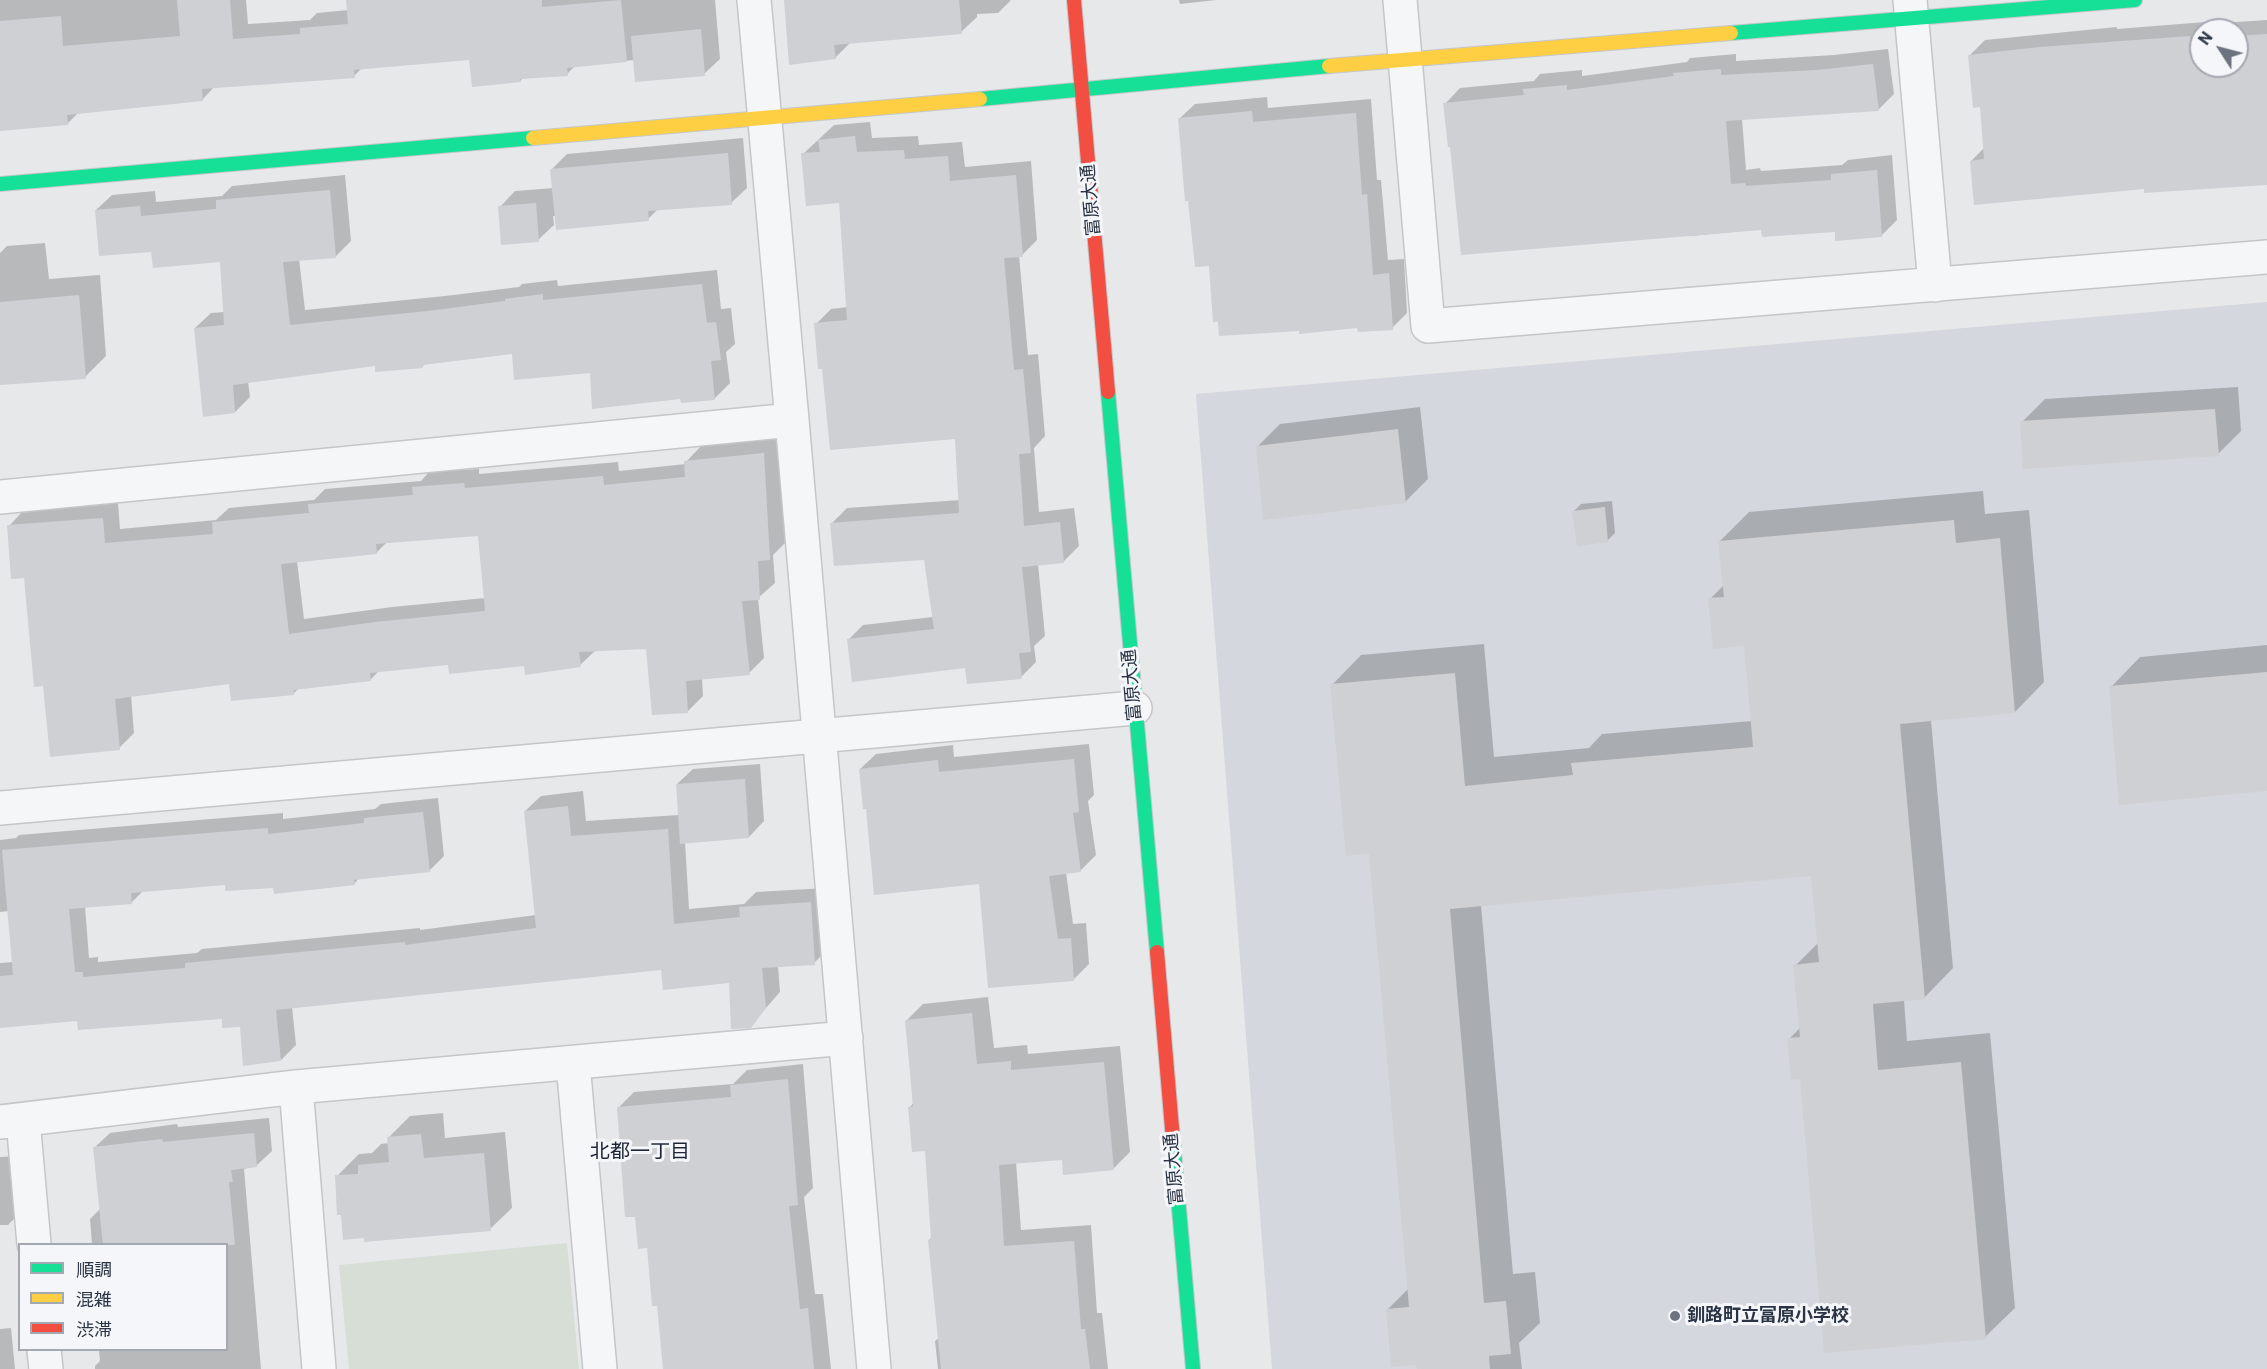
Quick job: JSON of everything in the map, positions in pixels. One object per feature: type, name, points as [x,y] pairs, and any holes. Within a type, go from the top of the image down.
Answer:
[{"type":"street","points":[[754,0],[874,1369]]},
{"type":"street","name":"富原大通","points":[[1074,0],[1193,1369]]},
{"type":"street","points":[[1400,0],[1428,326],[2267,257]]},
{"type":"street","points":[[0,184],[1082,90],[1910,8],[2135,0]]},
{"type":"street","points":[[1910,8],[1935,285]]},
{"type":"street","points":[[0,497],[792,420]]},
{"type":"street","points":[[0,802],[0,808],[1135,708]]},
{"type":"street","points":[[34,1243],[11,1121],[296,1087],[846,1038]]},
{"type":"street","points":[[573,1063],[600,1369]]},
{"type":"street","points":[[296,1087],[320,1369]]},
{"type":"street","points":[[44,1351],[46,1369]]},
{"type":"shaded area","points":[[2267,302],[2267,1369],[1272,1369],[1196,394]]},
{"type":"shaded area","points":[[567,1243],[579,1369],[349,1369],[339,1265]]},
{"type":"building","points":[[177,0],[230,0],[233,39],[300,34],[300,28],[348,24],[346,0],[542,0],[542,7],[621,0],[627,62],[567,68],[568,76],[520,79],[521,82],[472,87],[469,60],[354,70],[355,78],[202,89],[203,101],[67,115],[68,125],[0,131],[0,21],[61,16],[63,46],[180,36]]},
{"type":"building","points":[[784,0],[959,0],[962,34],[834,45],[836,59],[789,65]]},
{"type":"building","points":[[701,29],[705,76],[635,82],[631,36]]},
{"type":"building","points":[[2267,34],[2267,185],[2144,193],[2144,189],[1974,205],[1970,161],[1984,159],[1980,107],[1973,108],[1968,55],[2040,47],[2189,36],[2189,78],[2249,78],[2249,35]]},
{"type":"building","points":[[1873,64],[1879,111],[1726,121],[1731,184],[1745,183],[1746,186],[1831,180],[1831,174],[1877,170],[1882,237],[1835,241],[1835,232],[1762,237],[1761,230],[1461,255],[1443,103],[1524,95],[1523,89],[1567,85],[1567,90],[1674,76],[1673,73],[1721,69],[1721,75],[1817,70]]},
{"type":"building","points":[[1252,111],[1253,122],[1356,113],[1362,195],[1367,194],[1373,275],[1389,273],[1393,330],[1358,332],[1357,328],[1299,334],[1299,331],[1219,336],[1218,322],[1213,322],[1209,266],[1195,267],[1188,201],[1185,201],[1178,118]]},
{"type":"building","points":[[855,136],[857,152],[904,150],[905,159],[948,156],[950,181],[1016,175],[1023,257],[1004,258],[1014,370],[1023,369],[1031,453],[1019,454],[1024,526],[1060,522],[1064,563],[1022,567],[1031,652],[1019,653],[1022,679],[967,684],[965,668],[852,682],[847,639],[934,629],[924,560],[834,566],[830,523],[959,513],[955,439],[830,450],[822,369],[818,369],[814,323],[847,320],[839,203],[806,206],[801,153],[820,152],[818,140]]},
{"type":"building","points":[[728,153],[732,205],[648,211],[649,221],[556,230],[550,169]]},
{"type":"building","points":[[330,190],[336,258],[283,262],[290,325],[428,311],[543,294],[543,300],[702,284],[707,323],[716,322],[721,360],[711,361],[715,400],[681,403],[680,399],[592,409],[590,373],[514,380],[512,354],[423,365],[423,368],[375,372],[375,366],[233,385],[235,413],[203,417],[194,328],[224,325],[220,262],[153,268],[151,252],[99,256],[95,210],[140,206],[141,216],[216,209],[216,200]]},
{"type":"building","points":[[536,203],[539,242],[501,245],[498,206]]},
{"type":"building","points":[[79,295],[86,379],[0,385],[0,302]]},
{"type":"building","points":[[2215,409],[2219,456],[2023,469],[2020,421]]},
{"type":"building","points":[[1398,429],[1406,503],[1263,520],[1256,446]]},
{"type":"building","points":[[764,453],[770,560],[758,561],[760,600],[742,601],[750,675],[686,681],[688,713],[652,715],[646,649],[579,652],[581,667],[525,675],[524,666],[449,674],[448,665],[370,673],[371,681],[294,690],[294,695],[231,701],[229,684],[115,699],[120,750],[50,757],[43,686],[34,687],[24,578],[11,579],[7,525],[103,518],[105,543],[213,534],[212,522],[309,513],[308,504],[413,495],[412,487],[464,483],[465,488],[603,476],[604,485],[685,477],[684,461]],"holes":[[[478,536],[485,611],[375,622],[289,634],[281,564],[377,554],[376,544]]]},
{"type":"building","points":[[1605,507],[1608,542],[1577,546],[1572,511]]},
{"type":"building","points":[[1954,520],[1956,543],[2000,538],[2015,713],[1900,724],[1925,999],[1873,1004],[1878,1070],[1961,1062],[1986,1339],[1824,1353],[1800,1079],[1791,1080],[1787,1038],[1800,1037],[1793,965],[1819,962],[1811,876],[1450,909],[1484,1303],[1506,1301],[1511,1354],[1489,1356],[1490,1369],[1417,1369],[1416,1365],[1391,1367],[1386,1309],[1409,1307],[1369,854],[1346,856],[1330,684],[1455,673],[1465,786],[1573,775],[1571,763],[1753,747],[1744,646],[1713,649],[1708,598],[1724,597],[1718,541]]},
{"type":"building","points":[[2267,672],[2267,791],[2119,805],[2109,686]]},
{"type":"building","points":[[1074,759],[1079,812],[1073,813],[1081,872],[1049,876],[1058,939],[1071,938],[1074,981],[988,988],[979,884],[874,895],[866,809],[863,809],[859,769],[938,760],[939,772]]},
{"type":"building","points":[[745,779],[749,838],[680,844],[676,784]]},
{"type":"building","points":[[568,806],[571,836],[668,829],[674,924],[740,917],[739,907],[811,902],[815,965],[762,968],[766,1008],[751,1028],[731,1029],[729,983],[663,990],[661,970],[276,1010],[281,1061],[243,1066],[240,1027],[222,1028],[222,1019],[78,1030],[77,1021],[0,1028],[0,976],[13,975],[2,850],[268,828],[268,834],[364,823],[364,818],[423,812],[430,872],[354,880],[355,885],[274,894],[273,888],[225,891],[225,885],[131,893],[132,904],[69,909],[75,972],[83,972],[83,977],[185,968],[185,963],[405,942],[405,945],[536,928],[524,811]]},
{"type":"building","points":[[972,1013],[977,1064],[1011,1061],[1011,1070],[1104,1062],[1114,1170],[1063,1175],[1062,1160],[999,1165],[1004,1246],[1074,1241],[1081,1329],[1085,1329],[1090,1369],[941,1369],[928,1240],[931,1239],[925,1151],[912,1152],[908,1107],[913,1106],[905,1020]]},
{"type":"building","points":[[788,1079],[798,1205],[789,1206],[800,1309],[808,1308],[814,1369],[663,1369],[657,1306],[652,1306],[647,1248],[638,1249],[635,1217],[625,1217],[617,1107],[731,1097],[730,1085]]},
{"type":"building","points":[[254,1133],[257,1167],[231,1170],[233,1182],[229,1182],[235,1245],[228,1245],[228,1243],[103,1243],[93,1147],[162,1139],[163,1142]]},
{"type":"building","points":[[421,1134],[424,1158],[484,1153],[491,1231],[364,1242],[364,1238],[343,1240],[341,1215],[337,1215],[335,1175],[358,1174],[358,1165],[389,1162],[387,1137]]},
{"type":"traffic: fast","points":[[1731,33],[2135,0]]},
{"type":"traffic: fast","points":[[980,99],[1329,66]]},
{"type":"traffic: fast","points":[[0,184],[533,138]]},
{"type":"traffic: fast","points":[[1108,392],[1157,952]]},
{"type":"traffic: fast","points":[[1173,1140],[1193,1369]]},
{"type":"traffic: slow","points":[[1329,66],[1731,33]]},
{"type":"traffic: slow","points":[[533,138],[980,99]]},
{"type":"traffic: jam","points":[[1074,0],[1108,392]]},
{"type":"traffic: jam","points":[[1157,952],[1173,1140]]},
{"type":"place","name":"釧路町立富原小学校","points":[[1675,1316]]},
{"type":"district","name":"北都一丁目","points":[[640,1153]]}]
